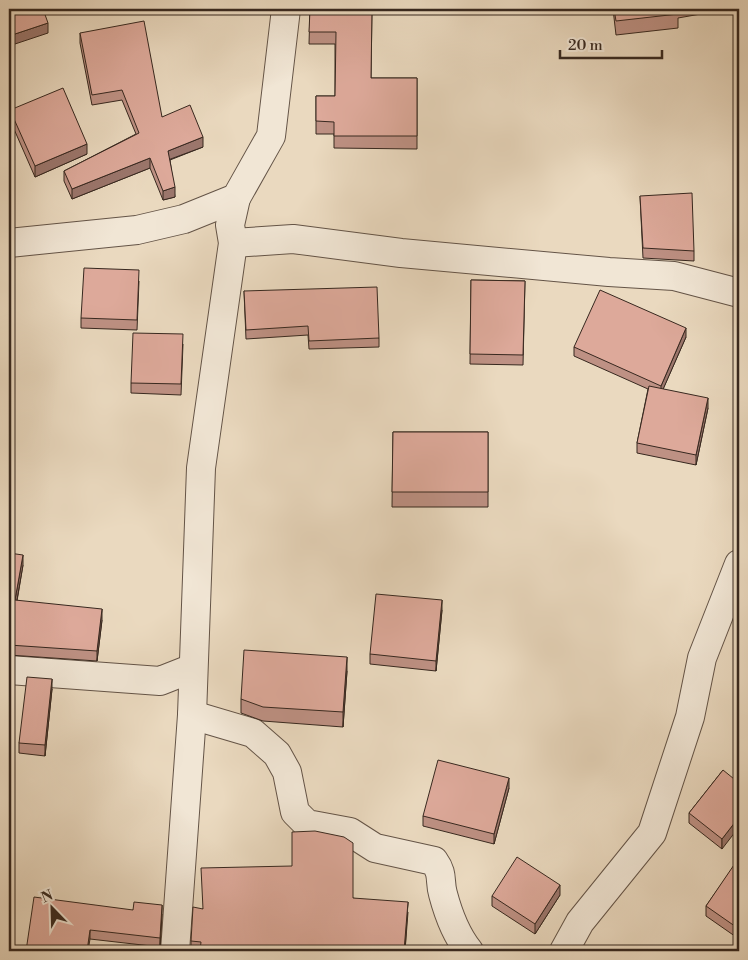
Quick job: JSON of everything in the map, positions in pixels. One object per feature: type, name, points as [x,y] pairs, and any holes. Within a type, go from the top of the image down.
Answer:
[{"type":"street","points":[[174,951],[192,715],[201,468],[233,243],[230,225],[236,198],[272,136],[286,9]]},
{"type":"street","points":[[9,243],[137,230],[184,219],[236,198]]},
{"type":"street","points":[[233,243],[293,239],[411,254],[674,276],[739,293]]},
{"type":"street","points":[[564,951],[580,922],[652,833],[690,717],[702,658],[739,564]]},
{"type":"street","points":[[9,670],[53,675],[160,680],[193,668]]},
{"type":"street","points":[[192,715],[253,733],[277,754],[287,772],[295,812],[307,824],[350,832],[375,848],[434,861],[441,871],[442,892],[448,911],[469,951]]},
{"type":"building","points":[[9,9],[43,9],[48,23],[9,36]]},
{"type":"building","points":[[310,9],[372,9],[371,78],[417,78],[417,136],[334,136],[334,122],[316,121],[316,96],[335,96],[336,32],[309,32]]},
{"type":"building","points":[[614,9],[677,9],[678,14],[616,21]]},
{"type":"building","points":[[144,21],[162,117],[190,105],[203,137],[168,151],[175,187],[163,191],[150,158],[72,189],[64,171],[139,133],[122,90],[92,95],[80,33]]},
{"type":"building","points":[[63,88],[87,144],[35,166],[10,110]]},
{"type":"building","points":[[692,193],[694,251],[643,248],[640,196]]},
{"type":"building","points":[[84,268],[139,270],[137,320],[81,318]]},
{"type":"building","points":[[471,280],[525,281],[523,355],[470,354]]},
{"type":"building","points":[[377,287],[379,338],[309,341],[308,326],[246,330],[244,291]]},
{"type":"building","points":[[600,290],[686,328],[661,386],[574,347]]},
{"type":"building","points":[[133,333],[183,334],[181,384],[131,383]]},
{"type":"building","points":[[649,386],[708,398],[696,455],[637,443]]},
{"type":"building","points":[[393,432],[488,432],[488,492],[392,492]]},
{"type":"building","points":[[9,553],[23,555],[15,600],[102,609],[97,651],[9,645]]},
{"type":"building","points":[[376,594],[442,600],[436,661],[370,654]]},
{"type":"building","points":[[244,650],[347,657],[343,712],[263,707],[241,699]]},
{"type":"building","points":[[27,677],[52,679],[45,745],[19,743]]},
{"type":"building","points":[[438,760],[509,778],[494,834],[423,816]]},
{"type":"building","points":[[723,770],[739,783],[739,817],[722,839],[689,813]]},
{"type":"building","points":[[315,831],[344,837],[353,843],[353,898],[408,902],[404,951],[200,951],[201,942],[191,941],[193,907],[203,909],[201,868],[292,866],[292,832]]},
{"type":"building","points":[[517,857],[560,885],[535,924],[492,896]]},
{"type":"building","points":[[739,859],[739,929],[706,906]]},
{"type":"building","points":[[34,897],[133,910],[134,902],[162,905],[160,938],[90,930],[87,951],[26,951]]}]
